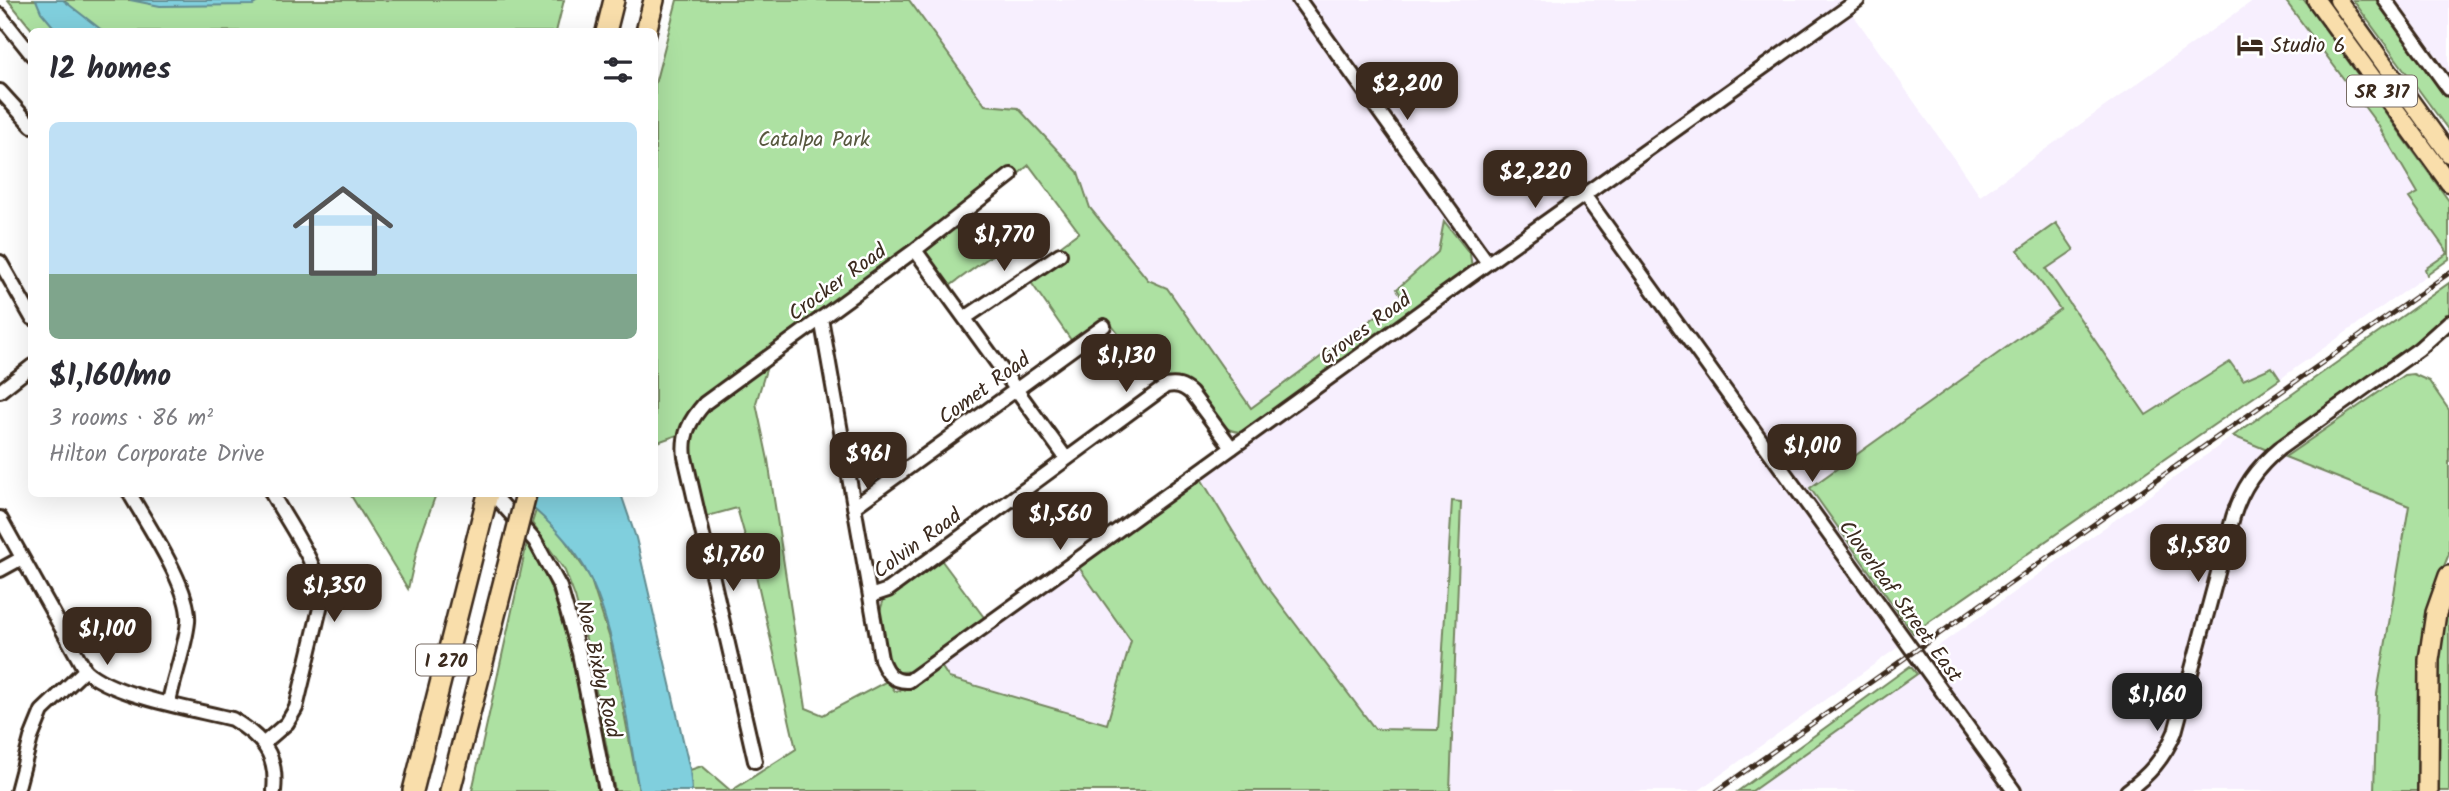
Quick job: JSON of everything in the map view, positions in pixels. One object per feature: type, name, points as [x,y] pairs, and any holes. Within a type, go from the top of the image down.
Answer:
[{"type":"highway","points":[[607,28],[614,0]]},
{"type":"highway","points":[[647,28],[654,0]]},
{"type":"highway","name":"I 270","points":[[413,791],[489,497]]},
{"type":"highway","name":"I 270","points":[[450,791],[525,497]]},
{"type":"highway","points":[[2428,791],[2429,660],[2436,612],[2449,576]]},
{"type":"main road","name":"SR 317","points":[[2316,0],[2449,183]]},
{"type":"main road","name":"SR 317","points":[[2339,0],[2449,154]]},
{"type":"street","points":[[1299,0],[1488,263]]},
{"type":"street","name":"Groves Road","points":[[870,596],[880,659],[885,669],[892,678],[903,681],[915,678],[1488,263],[1858,0]]},
{"type":"street","points":[[2385,0],[2449,89]]},
{"type":"street","points":[[0,15],[28,50]]},
{"type":"street","points":[[0,91],[28,122]]},
{"type":"street","name":"Crocker Road","points":[[755,761],[685,457],[684,440],[688,424],[705,403],[915,250],[1012,175]]},
{"type":"street","name":"Cloverleaf Street East","points":[[1585,196],[2014,791]]},
{"type":"street","points":[[915,250],[1066,458]]},
{"type":"street","points":[[965,318],[1060,254]]},
{"type":"street","points":[[0,262],[28,311]]},
{"type":"street","points":[[821,317],[870,596]]},
{"type":"street","points":[[2127,791],[2147,776],[2161,759],[2175,732],[2233,517],[2250,478],[2263,462],[2280,448],[2419,349],[2449,322]]},
{"type":"street","name":"Comet Road","points":[[853,506],[1104,326]]},
{"type":"street","points":[[0,391],[28,369]]},
{"type":"street","name":"Colvin Road","points":[[870,596],[888,590],[1166,386],[1184,387],[1191,393],[1231,448]]},
{"type":"street","points":[[132,497],[179,584],[188,609],[185,636],[169,702]]},
{"type":"street","points":[[264,743],[287,723],[296,708],[321,604],[316,573],[274,497]]},
{"type":"street","name":"Noe Bixby Road","points":[[493,497],[535,541],[560,587],[579,653],[606,791]]},
{"type":"street","points":[[0,518],[85,670],[106,685],[232,719],[264,743],[273,766],[274,791]]},
{"type":"street","points":[[0,570],[22,558]]},
{"type":"street","points":[[17,791],[31,738],[42,711],[85,670]]},
{"type":"shaded area","points":[[909,0],[1843,0],[1980,196],[2254,0],[2285,0],[2378,125],[2419,193],[2409,199],[2448,253],[2425,269],[2427,275],[2280,379],[2272,367],[2243,380],[2230,363],[2146,415],[2046,269],[2074,250],[2056,223],[2018,250],[2060,309],[1810,488],[1915,635],[1698,791],[1450,791],[1461,502],[1452,501],[1439,731],[1375,729],[1263,581],[1200,477],[1242,433],[1252,429],[1470,254],[1444,222],[1438,252],[1397,289],[1402,297],[1251,408],[1167,288],[1148,280],[1090,208],[1078,172],[1018,108],[985,105]]},
{"type":"shaded area","points":[[2378,0],[2449,0],[2449,98]]},
{"type":"shaded area","points":[[2233,436],[2409,506],[2377,694],[2374,791],[1752,791],[1917,675],[1910,666]]},
{"type":"shaded area","points":[[1078,566],[1132,642],[1107,724],[949,678],[941,666],[991,626]]},
{"type":"green space","points":[[8,0],[564,0],[557,28],[31,28]]},
{"type":"green space","name":"Catalpa Park","points":[[677,0],[909,0],[985,105],[1018,108],[1078,172],[1090,208],[1148,280],[1167,288],[1251,408],[1402,297],[1397,289],[1438,252],[1444,221],[1470,254],[1472,267],[1252,429],[1236,432],[1225,427],[1199,393],[1188,385],[1175,382],[1157,387],[1108,320],[1073,343],[1028,278],[1061,254],[1056,249],[1079,232],[1029,165],[973,212],[999,250],[947,288],[919,251],[768,363],[756,403],[768,460],[806,708],[823,715],[887,681],[895,691],[910,689],[941,666],[949,678],[1107,724],[1131,641],[1078,566],[1200,477],[1263,581],[1375,729],[1438,730],[1452,501],[1461,502],[1450,791],[731,791],[796,749],[755,571],[737,508],[704,517],[680,434],[658,442],[658,73]]},
{"type":"green space","points":[[2285,0],[2304,0],[2449,201],[2449,259],[2427,275],[2425,269],[2448,253],[2409,198],[2418,193],[2378,125]]},
{"type":"green space","points":[[2353,0],[2378,0],[2449,98],[2449,131]]},
{"type":"green space","points":[[2056,223],[2074,250],[2046,269],[2146,415],[2230,362],[2243,380],[2272,367],[2280,379],[1913,633],[1810,488],[2060,309],[2018,250]]},
{"type":"green space","points":[[2449,283],[2449,317],[2267,450],[2233,436]]},
{"type":"green space","points":[[2413,374],[2429,381],[2449,410],[2449,554],[2434,590],[2423,633],[2420,658],[2420,791],[2374,791],[2377,694],[2409,506],[2285,457],[2404,375]]},
{"type":"green space","points":[[352,497],[435,497],[419,541],[408,589]]},
{"type":"green space","points":[[536,510],[556,527],[590,577],[610,639],[639,791],[615,791],[586,639],[575,597],[565,571],[532,523]]},
{"type":"green space","points":[[527,543],[542,567],[564,628],[581,697],[599,791],[472,791]]},
{"type":"green space","points":[[939,557],[986,620],[916,671],[899,672],[889,663],[879,614],[884,599]]},
{"type":"green space","points":[[2449,591],[2449,791],[2433,791],[2432,675]]},
{"type":"green space","points":[[1910,666],[1917,674],[1752,791],[1738,791]]},
{"type":"green space","points":[[702,766],[731,791],[692,791],[690,770]]},
{"type":"water","points":[[36,0],[63,0],[99,28],[54,28],[41,12]]},
{"type":"water","points":[[130,0],[261,0],[253,5],[160,6]]},
{"type":"water","points":[[520,497],[622,497],[636,538],[690,770],[692,791],[639,791],[621,682],[600,601],[576,554],[548,522]]},
{"type":"railway","points":[[1717,791],[2449,273]]},
{"type":"place","name":"Studio 6","points":[[2250,45]]}]
